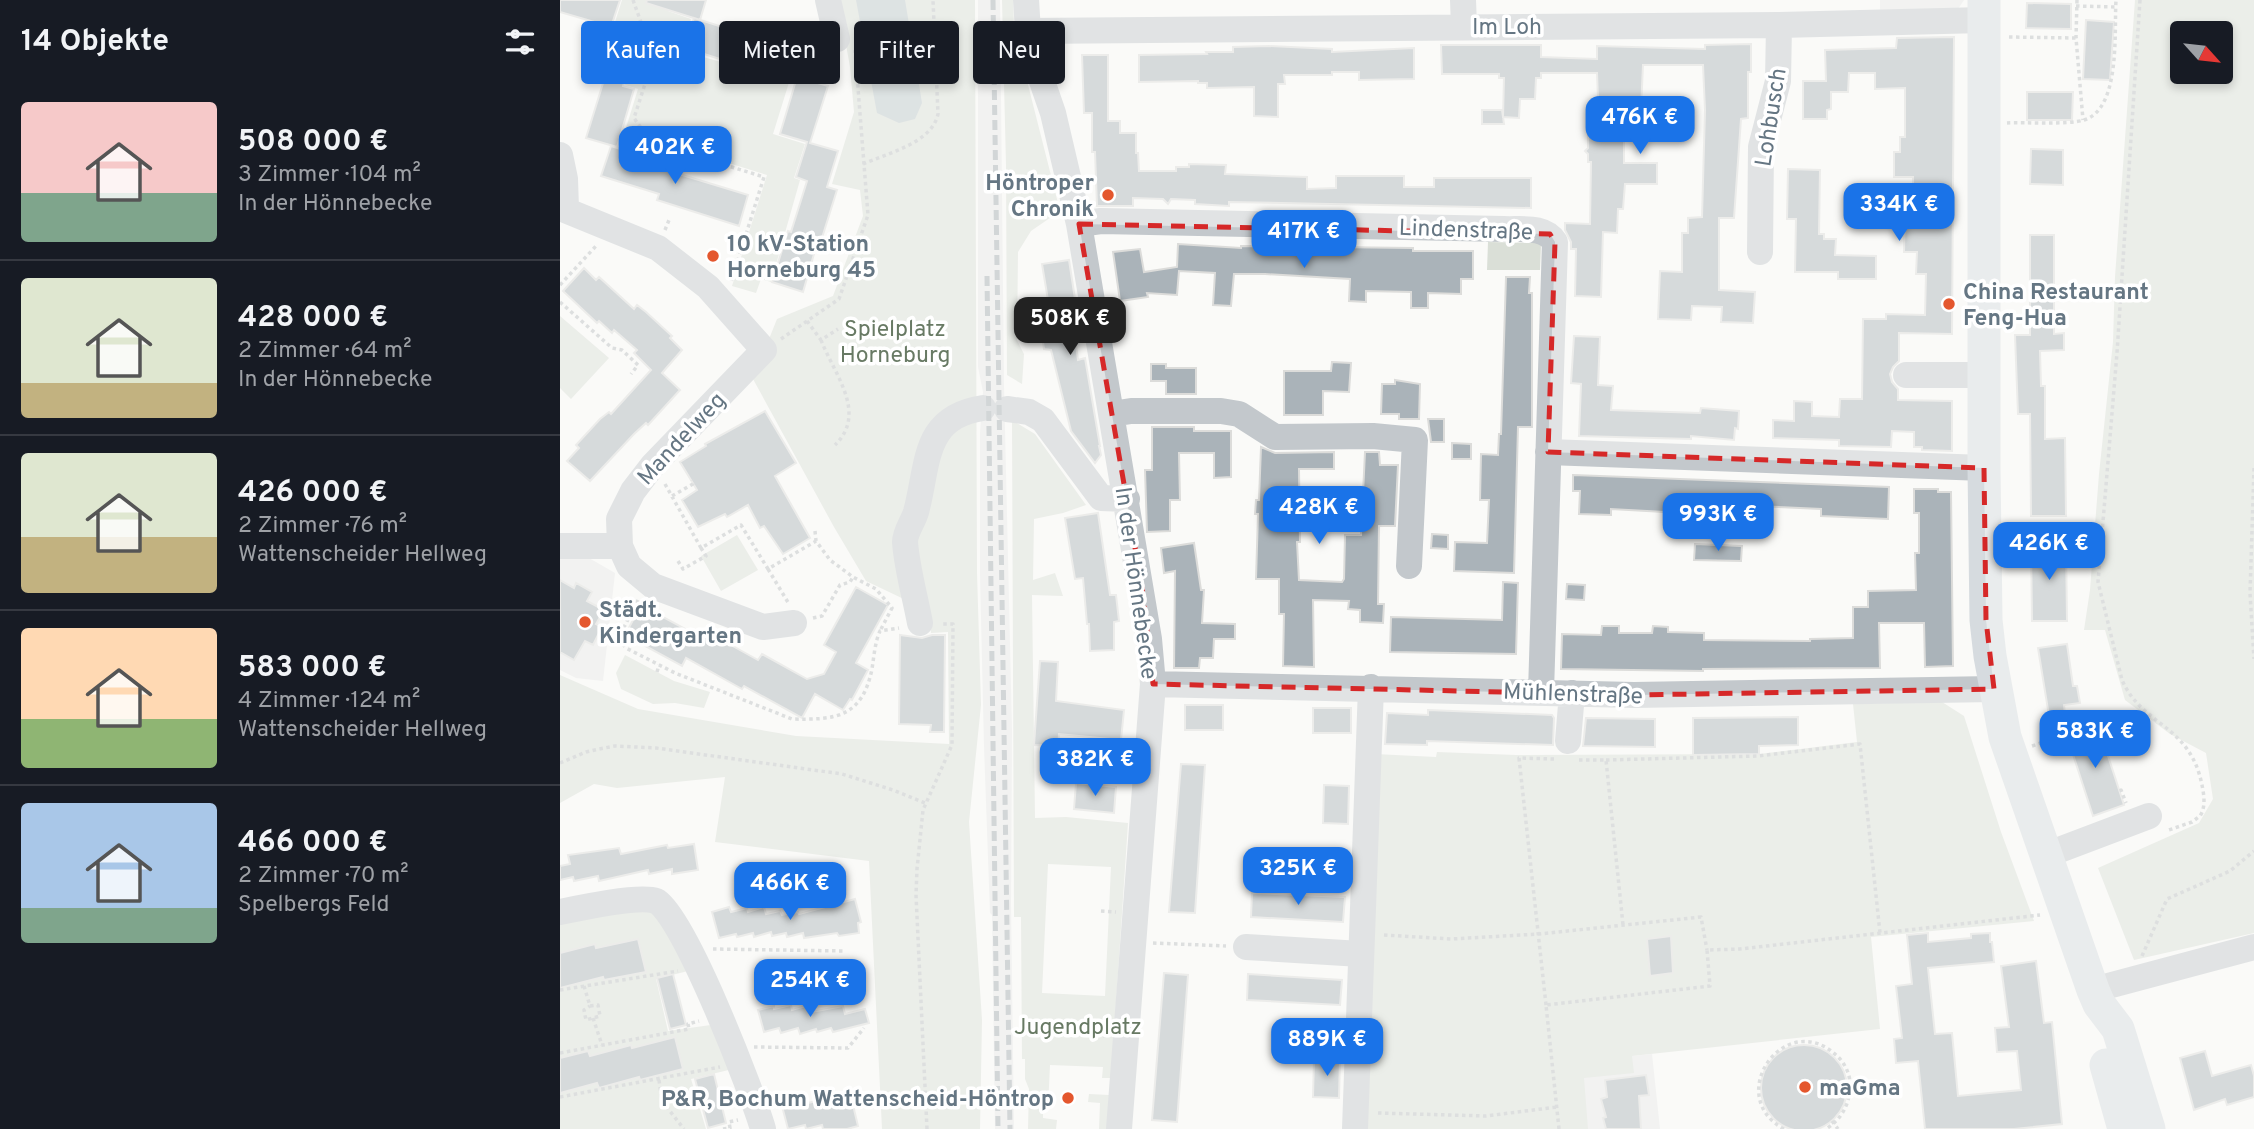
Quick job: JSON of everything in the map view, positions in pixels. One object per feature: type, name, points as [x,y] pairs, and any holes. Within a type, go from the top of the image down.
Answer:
[{"type":"main road","points":[[1984,19],[1986,620],[1994,689],[2010,754],[2096,997],[2118,1029],[2149,1129]]},
{"type":"main road","points":[[2096,997],[2098,1034],[2124,1129]]},
{"type":"street","points":[[828,0],[833,21]]},
{"type":"street","name":"In der Hönnebecke","points":[[1027,0],[1028,21]]},
{"type":"street","name":"Im Loh","points":[[1065,29],[1463,13],[1779,25],[1984,19]]},
{"type":"street","name":"Lohbusch","points":[[1760,252],[1761,147],[1778,81],[1779,25]]},
{"type":"street","name":"In der Hönnebecke","points":[[1043,84],[1053,113],[1079,224],[1144,601],[1153,684],[1119,1129]]},
{"type":"street","points":[[560,155],[565,179],[563,208],[658,248],[708,287],[764,350]]},
{"type":"street","name":"Lindenstraße","points":[[1079,224],[1101,220],[1529,230],[1550,234],[1555,242],[1541,692]]},
{"type":"street","name":"Mandelweg","points":[[620,546],[620,519],[625,505],[653,465],[764,350]]},
{"type":"street","points":[[1906,375],[1984,374]]},
{"type":"street","points":[[909,626],[905,539],[915,514],[930,447],[939,430],[965,411],[995,408],[1029,412],[1043,420],[1101,498],[1127,499]]},
{"type":"street","points":[[1112,414],[1131,411],[1221,411],[1239,414],[1275,437],[1373,436],[1415,440],[1409,566]]},
{"type":"street","points":[[1548,452],[1984,468]]},
{"type":"street","points":[[560,546],[620,546],[629,566],[648,583],[763,627],[794,623]]},
{"type":"street","name":"Mühlenstraße","points":[[1153,684],[1695,695],[1994,689]]},
{"type":"street","points":[[1361,1121],[1362,944],[1371,687]]},
{"type":"street","points":[[1564,753],[1572,693]]},
{"type":"street","points":[[2046,855],[2149,816]]},
{"type":"street","points":[[560,912],[592,905],[654,900],[669,913],[733,1055],[751,1124]]},
{"type":"street","points":[[1246,947],[1299,951],[1362,944]]},
{"type":"street","points":[[2096,997],[2143,975],[2254,947]]},
{"type":"path","points":[[633,0],[646,39],[639,65],[646,81],[635,121],[651,142],[764,177],[724,305]]},
{"type":"path","points":[[863,164],[924,137],[936,123],[938,114],[933,0]]},
{"type":"path","points":[[1984,124],[2083,120],[2105,103],[2111,84],[2116,0]]},
{"type":"path","points":[[2140,0],[2117,353],[2098,582],[2127,692],[2140,707],[2179,738],[2193,758],[2200,775],[2204,804],[2198,819]]},
{"type":"path","points":[[2083,120],[2076,38],[2077,3],[2116,7]]},
{"type":"path","points":[[1984,19],[2076,38]]},
{"type":"path","points":[[764,350],[839,299],[868,215],[854,42],[840,40]]},
{"type":"path","points":[[693,155],[700,132]]},
{"type":"path","points":[[665,232],[669,220]]},
{"type":"path","points":[[560,285],[612,230]]},
{"type":"path","points":[[590,252],[596,258]]},
{"type":"path","points":[[560,302],[612,348],[622,350],[638,365],[631,374]]},
{"type":"path","points":[[807,321],[821,340],[828,359],[844,385],[849,406],[847,430],[835,445]]},
{"type":"path","points":[[821,340],[838,329]]},
{"type":"path","points":[[653,465],[706,556],[684,569],[678,562]]},
{"type":"path","points":[[2254,468],[2250,593],[2254,659]]},
{"type":"path","points":[[672,496],[693,484],[692,480]]},
{"type":"path","points":[[701,548],[741,525],[789,604],[794,623],[822,616],[840,585],[850,582],[853,577]]},
{"type":"path","points":[[648,583],[621,633],[620,640],[624,645],[659,665],[792,719],[843,715],[866,688],[880,631],[892,608],[876,589],[853,577],[830,560],[816,541],[815,531]]},
{"type":"path","points":[[768,569],[816,541]]},
{"type":"path","points":[[880,631],[909,626],[953,624],[952,744],[925,803],[921,819],[916,895],[928,1129]]},
{"type":"path","points":[[624,645],[625,655]]},
{"type":"path","points":[[657,671],[659,665]]},
{"type":"path","points":[[2010,754],[2099,723],[2105,744]]},
{"type":"path","points":[[1559,1129],[1518,758],[1564,753],[1606,760],[1758,756],[1860,744],[1880,933]]},
{"type":"path","points":[[560,763],[586,751],[615,747],[656,748],[842,774],[925,803]]},
{"type":"path","points":[[1606,760],[1623,925]]},
{"type":"path","points":[[2143,975],[2142,955],[2167,899],[2230,871],[2254,851]]},
{"type":"path","points":[[1707,950],[1740,949],[2067,912]]},
{"type":"path","points":[[1362,944],[1539,934],[1701,917],[1710,986],[1546,1005]]},
{"type":"path","points":[[1134,942],[1246,947]]},
{"type":"path","points":[[560,990],[688,959],[844,951]]},
{"type":"path","points":[[584,986],[590,1006]]},
{"type":"path","points":[[598,1005],[600,1016],[586,1020],[584,1010],[590,1006],[598,1005]]},
{"type":"path","points":[[593,1018],[602,1045]]},
{"type":"path","points":[[560,1053],[689,1029],[688,1024],[699,1021]]},
{"type":"path","points":[[560,1097],[659,1080],[733,1055],[848,1048],[864,1027]]},
{"type":"path","points":[[1784,1129],[1774,1124],[1765,1112],[1759,1098],[1759,1076],[1770,1057],[1784,1046],[1801,1042],[1814,1042],[1829,1048],[1842,1060],[1850,1078],[1850,1097],[1842,1116],[1826,1129]]},
{"type":"path","points":[[659,1080],[662,1101],[684,1129]]},
{"type":"path","points":[[1361,1121],[1486,1116],[1557,1107]]},
{"type":"path","points":[[723,1129],[730,1128],[729,1122],[751,1124]]},
{"type":"path","points":[[1833,1123],[1838,1129]]},
{"type":"highlighted area","points":[[1079,224],[1550,234],[1555,242],[1548,452],[1984,468],[1986,620],[1994,689],[1634,695],[1153,684],[1142,588]]},
{"type":"shaded area","points":[[856,0],[905,0],[908,21],[860,21]]},
{"type":"shaded area","points":[[978,0],[1000,0],[1000,21],[978,21]]},
{"type":"shaded area","points":[[1880,0],[1964,0],[1956,12],[1880,16]]},
{"type":"shaded area","points":[[872,84],[919,84],[922,103],[915,119],[899,123],[877,113]]},
{"type":"shaded area","points":[[978,84],[1001,84],[1012,730],[1014,1129],[995,1129],[992,915],[980,574],[980,433],[983,392],[978,367]]},
{"type":"shaded area","name":"Städt. Kindergarten","points":[[582,554],[615,573],[603,681],[576,678],[560,670],[560,556]]},
{"type":"shaded area","points":[[1652,1054],[1660,1129],[1561,1129],[1553,1064]]},
{"type":"green space","points":[[622,0],[671,0],[668,11],[691,19],[690,21],[615,21]]},
{"type":"green space","name":"Spielplatz Horneburg","points":[[838,0],[975,0],[973,84],[975,84],[977,573],[981,705],[969,822],[982,1020],[980,1129],[882,1129],[869,861],[715,842],[725,777],[617,788],[594,784],[560,803],[560,675],[638,709],[796,736],[949,744],[948,632],[931,633],[929,611],[866,581],[753,379],[777,319],[833,296],[863,216],[860,190],[832,184],[854,112],[850,67]]},
{"type":"green space","points":[[1002,0],[1013,0],[1014,21],[1003,21]]},
{"type":"green space","points":[[2135,0],[2254,0],[2254,933],[2134,960],[2098,868],[2199,823],[2213,799],[2206,753],[2170,734],[2125,700],[2105,630],[2084,630],[2113,342],[2115,277]]},
{"type":"green space","points":[[705,58],[719,61],[719,84],[789,84],[773,134],[805,144],[794,178],[800,180],[771,282],[761,279],[756,293],[732,286],[767,175],[625,131],[638,89],[625,85],[705,84]]},
{"type":"green space","points":[[1004,84],[1028,84],[1060,211],[1031,231],[1018,252],[1017,340],[1024,354],[1022,384],[1007,375]]},
{"type":"green space","points":[[1488,242],[1541,243],[1540,270],[1487,270]]},
{"type":"green space","points":[[560,316],[609,358],[571,399],[560,388]]},
{"type":"green space","name":"Jugendplatz","points":[[1012,420],[1035,434],[1086,505],[1034,519],[1033,580],[1055,573],[1063,596],[1032,595],[1035,818],[1066,817],[1128,823],[1111,1078],[1102,1078],[1103,1067],[1050,1065],[1048,1107],[1043,1107],[1043,1118],[1057,1120],[1056,1129],[1028,1129],[1029,1089],[1025,1079],[1025,1059],[1022,1059],[1021,917],[1014,917]],"holes":[[[1048,864],[1111,867],[1105,996],[1042,993]]]},
{"type":"green space","points":[[737,535],[758,570],[721,591],[701,556]]},
{"type":"green space","points":[[625,655],[674,681],[710,692],[704,708],[675,703],[653,704],[621,689],[616,673]]},
{"type":"green space","points":[[1942,702],[1964,716],[2001,832],[2034,921],[1871,937],[1880,1029],[1632,1056],[1634,1073],[1584,1078],[1588,1129],[1361,1129],[1375,754],[1436,757],[1437,752],[1516,755],[1759,754],[1857,742],[1853,704]]},
{"type":"green space","points":[[636,906],[658,913],[692,970],[656,979],[668,1031],[718,1024],[737,1068],[691,1079],[706,1129],[560,1129],[560,919]]},
{"type":"green space","points":[[1089,1094],[1109,1095],[1107,1129],[1099,1129],[1100,1103],[1088,1102]]},
{"type":"building","points":[[560,0],[620,0],[613,21],[591,21],[560,12]]},
{"type":"building","points":[[647,0],[706,0],[700,20],[646,3]]},
{"type":"building","points":[[2027,3],[2071,4],[2071,29],[2026,28]]},
{"type":"building","points":[[2086,20],[2114,22],[2110,80],[2083,79]]},
{"type":"building","points":[[705,21],[719,26],[719,59],[705,54]]},
{"type":"building","points":[[1954,37],[1952,334],[1899,333],[1899,361],[1890,374],[1898,389],[1898,400],[1952,401],[1952,451],[1922,450],[1922,447],[1914,447],[1914,432],[1892,431],[1891,447],[1839,446],[1839,440],[1773,438],[1773,420],[1794,421],[1794,401],[1812,402],[1812,416],[1839,417],[1840,399],[1862,399],[1863,319],[1886,319],[1886,314],[1925,315],[1926,274],[1916,274],[1917,252],[1904,252],[1905,211],[1913,211],[1913,177],[1894,177],[1894,152],[1900,152],[1900,137],[1905,137],[1905,88],[1875,89],[1875,73],[1849,73],[1848,92],[1831,92],[1831,109],[1827,110],[1827,119],[1803,119],[1803,81],[1826,81],[1825,50],[1896,48],[1897,38]]},
{"type":"building","points":[[1751,44],[1748,118],[1741,119],[1734,218],[1719,218],[1719,290],[1755,292],[1753,323],[1721,322],[1722,307],[1692,306],[1691,320],[1658,319],[1660,271],[1682,272],[1682,233],[1688,233],[1688,218],[1702,217],[1705,110],[1703,65],[1643,65],[1641,109],[1624,109],[1624,131],[1629,136],[1624,140],[1624,163],[1657,163],[1657,184],[1625,184],[1623,209],[1618,209],[1617,233],[1603,232],[1601,297],[1575,296],[1576,249],[1571,249],[1571,242],[1565,230],[1565,223],[1590,224],[1591,162],[1588,162],[1588,154],[1585,151],[1588,148],[1588,125],[1599,125],[1597,73],[1541,73],[1541,78],[1536,78],[1535,99],[1520,99],[1519,118],[1503,117],[1504,78],[1499,78],[1499,74],[1442,74],[1441,45],[1541,45],[1541,57],[1597,59],[1597,46],[1705,49],[1705,45]]},
{"type":"building","points":[[1233,47],[1332,49],[1332,52],[1414,48],[1414,79],[1359,80],[1359,72],[1284,75],[1285,84],[1278,84],[1278,117],[1254,116],[1254,87],[1207,88],[1207,83],[1198,81],[1139,82],[1139,55],[1207,54],[1206,52],[1233,52]]},
{"type":"building","points":[[1082,55],[1108,55],[1108,121],[1120,121],[1120,133],[1136,133],[1139,171],[1176,171],[1176,167],[1189,167],[1189,164],[1226,165],[1225,174],[1307,177],[1307,189],[1336,188],[1336,176],[1404,176],[1404,187],[1434,187],[1434,178],[1531,178],[1531,208],[1229,202],[1229,206],[1195,204],[1195,200],[1171,199],[1168,204],[1163,199],[1133,198],[1133,206],[1097,206],[1092,113],[1084,113]]},
{"type":"building","points":[[603,84],[624,84],[634,89],[617,147],[586,138]]},
{"type":"building","points":[[795,84],[828,86],[810,143],[838,151],[827,187],[837,190],[821,241],[818,240],[803,292],[772,282],[807,181],[796,177],[807,142],[780,134]]},
{"type":"building","points":[[2027,92],[2073,92],[2072,120],[2027,120]]},
{"type":"building","points":[[1482,110],[1502,110],[1504,124],[1482,124]]},
{"type":"building","points":[[611,146],[668,164],[666,170],[748,195],[739,226],[657,200],[659,194],[601,176]]},
{"type":"building","points":[[2031,149],[2063,150],[2063,185],[2030,184]]},
{"type":"building","points":[[1788,169],[1820,170],[1819,234],[1824,234],[1824,239],[1836,239],[1835,255],[1876,256],[1876,279],[1838,279],[1838,272],[1795,272],[1796,219],[1787,219]]},
{"type":"building","points":[[2030,235],[2054,235],[2054,334],[2064,333],[2064,350],[2040,351],[2041,386],[2045,386],[2045,439],[2065,438],[2066,516],[2031,516],[2030,414],[2018,414],[2015,335],[2030,335]]},
{"type":"building","points":[[1178,244],[1241,248],[1413,248],[1413,251],[1473,251],[1473,279],[1461,279],[1461,294],[1428,293],[1428,308],[1411,308],[1411,292],[1366,291],[1366,302],[1349,301],[1350,279],[1234,274],[1231,306],[1213,305],[1215,273],[1179,271],[1177,295],[1147,293],[1148,297],[1120,301],[1113,252],[1140,249],[1144,272],[1177,267]]},
{"type":"building","points":[[1069,260],[1077,312],[1072,313],[1078,360],[1085,358],[1100,446],[1101,455],[1095,463],[1071,431],[1051,350],[1044,349],[1042,336],[1052,324],[1042,264]]},
{"type":"building","points":[[584,268],[596,280],[599,277],[634,309],[637,305],[646,312],[672,336],[670,338],[682,350],[662,373],[680,390],[590,481],[567,461],[579,448],[576,445],[600,419],[609,412],[611,414],[651,370],[634,353],[637,350],[614,330],[612,333],[599,321],[597,323],[563,291]]},
{"type":"building","points":[[1506,277],[1530,277],[1529,293],[1532,293],[1532,427],[1518,427],[1514,573],[1454,571],[1455,542],[1487,543],[1489,500],[1480,500],[1481,454],[1498,455],[1501,434]]},
{"type":"building","points":[[1574,336],[1600,337],[1598,385],[1613,386],[1611,410],[1700,413],[1701,408],[1739,411],[1734,440],[1691,436],[1691,439],[1579,436],[1581,384],[1571,383]]},
{"type":"building","points":[[1332,362],[1351,363],[1349,392],[1323,391],[1323,415],[1284,415],[1284,371],[1331,371]]},
{"type":"building","points":[[1151,364],[1166,364],[1166,368],[1196,368],[1196,394],[1166,394],[1166,381],[1151,381]]},
{"type":"building","points":[[1395,380],[1420,384],[1419,419],[1399,419],[1399,414],[1381,414],[1382,384],[1395,384]]},
{"type":"building","points":[[765,411],[796,463],[775,476],[810,538],[783,554],[764,526],[760,528],[748,505],[727,517],[725,514],[698,527],[682,500],[697,490],[680,462],[706,446],[705,444]]},
{"type":"building","points":[[1428,419],[1444,419],[1444,442],[1431,442]]},
{"type":"building","points":[[1152,427],[1194,427],[1194,431],[1231,431],[1231,477],[1214,478],[1214,453],[1179,453],[1180,500],[1170,500],[1170,531],[1147,532],[1145,470],[1152,470]]},
{"type":"building","points":[[1452,443],[1471,444],[1471,459],[1452,459]]},
{"type":"building","points":[[1261,447],[1275,453],[1334,452],[1334,469],[1299,469],[1299,580],[1342,582],[1345,535],[1361,535],[1365,452],[1379,452],[1380,465],[1398,465],[1395,526],[1379,526],[1378,604],[1384,604],[1383,623],[1360,622],[1360,610],[1348,609],[1349,601],[1313,600],[1314,667],[1283,666],[1284,614],[1279,614],[1279,579],[1256,579],[1258,514],[1255,514],[1256,500],[1259,500]]},
{"type":"building","points":[[1573,475],[1889,487],[1888,519],[1821,516],[1821,509],[1756,506],[1756,519],[1682,517],[1682,513],[1611,509],[1611,515],[1579,514],[1580,491],[1573,491]]},
{"type":"building","points":[[1914,489],[1951,492],[1953,666],[1925,667],[1924,623],[1879,623],[1880,668],[1703,671],[1561,669],[1562,634],[1601,635],[1602,626],[1619,626],[1619,633],[1652,633],[1653,626],[1668,627],[1668,632],[1704,633],[1704,640],[1810,641],[1853,638],[1853,607],[1868,607],[1868,591],[1916,590],[1915,553],[1919,553],[1919,513],[1914,513]]},
{"type":"building","points":[[1098,513],[1110,595],[1116,595],[1119,621],[1114,622],[1114,650],[1090,651],[1083,578],[1075,579],[1065,518]]},
{"type":"building","points":[[1432,534],[1448,535],[1448,549],[1431,548]]},
{"type":"building","points":[[2066,542],[2067,621],[2032,621],[2031,543]]},
{"type":"building","points":[[1194,543],[1201,590],[1204,590],[1202,623],[1235,624],[1235,639],[1214,639],[1213,658],[1200,658],[1199,668],[1174,668],[1175,571],[1164,573],[1161,548]]},
{"type":"building","points":[[1695,544],[1742,546],[1741,561],[1694,560]]},
{"type":"building","points":[[560,580],[574,588],[576,583],[592,592],[587,601],[604,610],[596,624],[602,627],[593,645],[585,641],[574,660],[560,652]]},
{"type":"building","points":[[1503,582],[1518,583],[1516,654],[1390,652],[1391,617],[1502,620]]},
{"type":"building","points":[[1567,584],[1585,585],[1584,600],[1566,599]]},
{"type":"building","points":[[856,587],[888,605],[856,663],[868,670],[852,700],[850,699],[843,710],[815,694],[802,718],[686,658],[682,666],[625,635],[641,605],[698,636],[702,629],[758,660],[762,654],[807,679],[824,674],[836,652],[824,645]]},
{"type":"building","points":[[900,635],[922,638],[945,635],[944,732],[930,732],[931,725],[899,724]]},
{"type":"building","points":[[2067,644],[2073,686],[2077,686],[2080,703],[2064,705],[2065,714],[2049,716],[2038,648]]},
{"type":"building","points":[[1040,661],[1058,662],[1056,701],[1124,710],[1121,740],[1059,734],[1058,746],[1034,745]]},
{"type":"building","points":[[1185,705],[1223,705],[1223,730],[1185,730]]},
{"type":"building","points":[[1313,708],[1351,708],[1351,733],[1313,733]]},
{"type":"building","points":[[1428,710],[1552,715],[1553,745],[1427,741],[1427,745],[1385,744],[1387,713],[1428,715]]},
{"type":"building","points":[[1798,717],[1798,745],[1759,746],[1759,754],[1693,755],[1693,718]]},
{"type":"building","points":[[1586,718],[1655,719],[1655,747],[1583,746]]},
{"type":"building","points":[[2098,725],[2124,805],[2093,816],[2067,736]]},
{"type":"building","points":[[1181,764],[1205,765],[1195,913],[1169,912]]},
{"type":"building","points":[[1076,783],[1116,787],[1114,813],[1074,809]]},
{"type":"building","points":[[1324,785],[1349,786],[1348,824],[1323,823]]},
{"type":"building","points":[[694,844],[698,870],[672,874],[672,869],[649,874],[648,870],[599,881],[598,876],[574,881],[573,877],[560,880],[560,866],[570,864],[568,855],[619,848],[621,854],[667,845],[668,848]]},
{"type":"building","points":[[1252,893],[1345,897],[1343,922],[1251,917]]},
{"type":"building","points":[[855,899],[861,922],[858,923],[859,933],[839,936],[837,933],[804,938],[803,933],[787,937],[786,933],[772,936],[771,932],[754,937],[753,933],[719,938],[712,912],[729,907],[731,912],[747,908],[748,912],[764,907],[766,914],[780,911],[782,915],[799,914]]},
{"type":"building","points":[[1928,933],[1928,942],[1971,938],[1971,934],[1990,933],[1992,942],[1994,962],[1928,968],[1935,1034],[1952,1033],[1958,1096],[2021,1090],[2017,1051],[1997,1052],[1995,1028],[2009,1027],[2001,966],[2036,961],[2044,1023],[2052,1022],[2062,1124],[2014,1129],[1925,1129],[1918,1061],[1896,1063],[1894,1039],[1902,1038],[1896,986],[1912,984],[1907,935]]},
{"type":"building","points":[[1671,936],[1673,973],[1650,976],[1647,939]]},
{"type":"building","points":[[638,939],[646,972],[604,980],[603,977],[560,988],[560,953],[595,944],[596,948]]},
{"type":"building","points":[[1164,973],[1188,975],[1177,1122],[1152,1120]]},
{"type":"building","points":[[673,974],[686,1025],[670,1029],[657,978]]},
{"type":"building","points":[[1248,974],[1342,980],[1340,1005],[1247,1000]]},
{"type":"building","points":[[791,1005],[792,1010],[809,1005],[811,1012],[843,1006],[845,1014],[865,1009],[869,1023],[833,1032],[831,1028],[800,1034],[798,1028],[781,1033],[779,1028],[764,1032],[758,1010]]},
{"type":"building","points":[[675,1037],[683,1069],[599,1088],[597,1083],[560,1093],[560,1058],[588,1051],[590,1056]]},
{"type":"building","name":"maGma","points":[[1804,1045],[1821,1048],[1835,1057],[1846,1080],[1844,1105],[1835,1119],[1821,1128],[1787,1128],[1773,1119],[1764,1105],[1761,1088],[1764,1071],[1773,1057],[1787,1048]]},
{"type":"building","points":[[2205,1051],[2212,1076],[2251,1065],[2254,1097],[2227,1105],[2225,1099],[2194,1110],[2180,1058]]},
{"type":"building","points":[[1314,1058],[1340,1059],[1339,1098],[1313,1097]]},
{"type":"building","points":[[714,1074],[726,1123],[708,1128],[695,1079]]},
{"type":"building","points":[[1646,1075],[1649,1095],[1639,1096],[1641,1129],[1606,1129],[1601,1099],[1607,1097],[1605,1080]]},
{"type":"building","points":[[816,1101],[817,1105],[835,1101],[835,1105],[852,1101],[858,1126],[823,1129],[822,1125],[806,1129],[805,1125],[788,1129],[782,1106]]},
{"type":"railway","points":[[993,0],[1010,1129]]},
{"type":"railway","points":[[987,276],[998,1129]]},
{"type":"place","name":"Höntroper Chronik","points":[[1108,195]]},
{"type":"place","name":"10 kV-Station Horneburg 45","points":[[713,256]]},
{"type":"place","name":"China Restaurant Feng-Hua","points":[[1949,304]]},
{"type":"place","name":"Städt. Kindergarten","points":[[585,622]]},
{"type":"place","name":"maGma","points":[[1805,1087]]},
{"type":"place","name":"P&R, Bochum Wattenscheid-Höntrop","points":[[1068,1098]]}]
